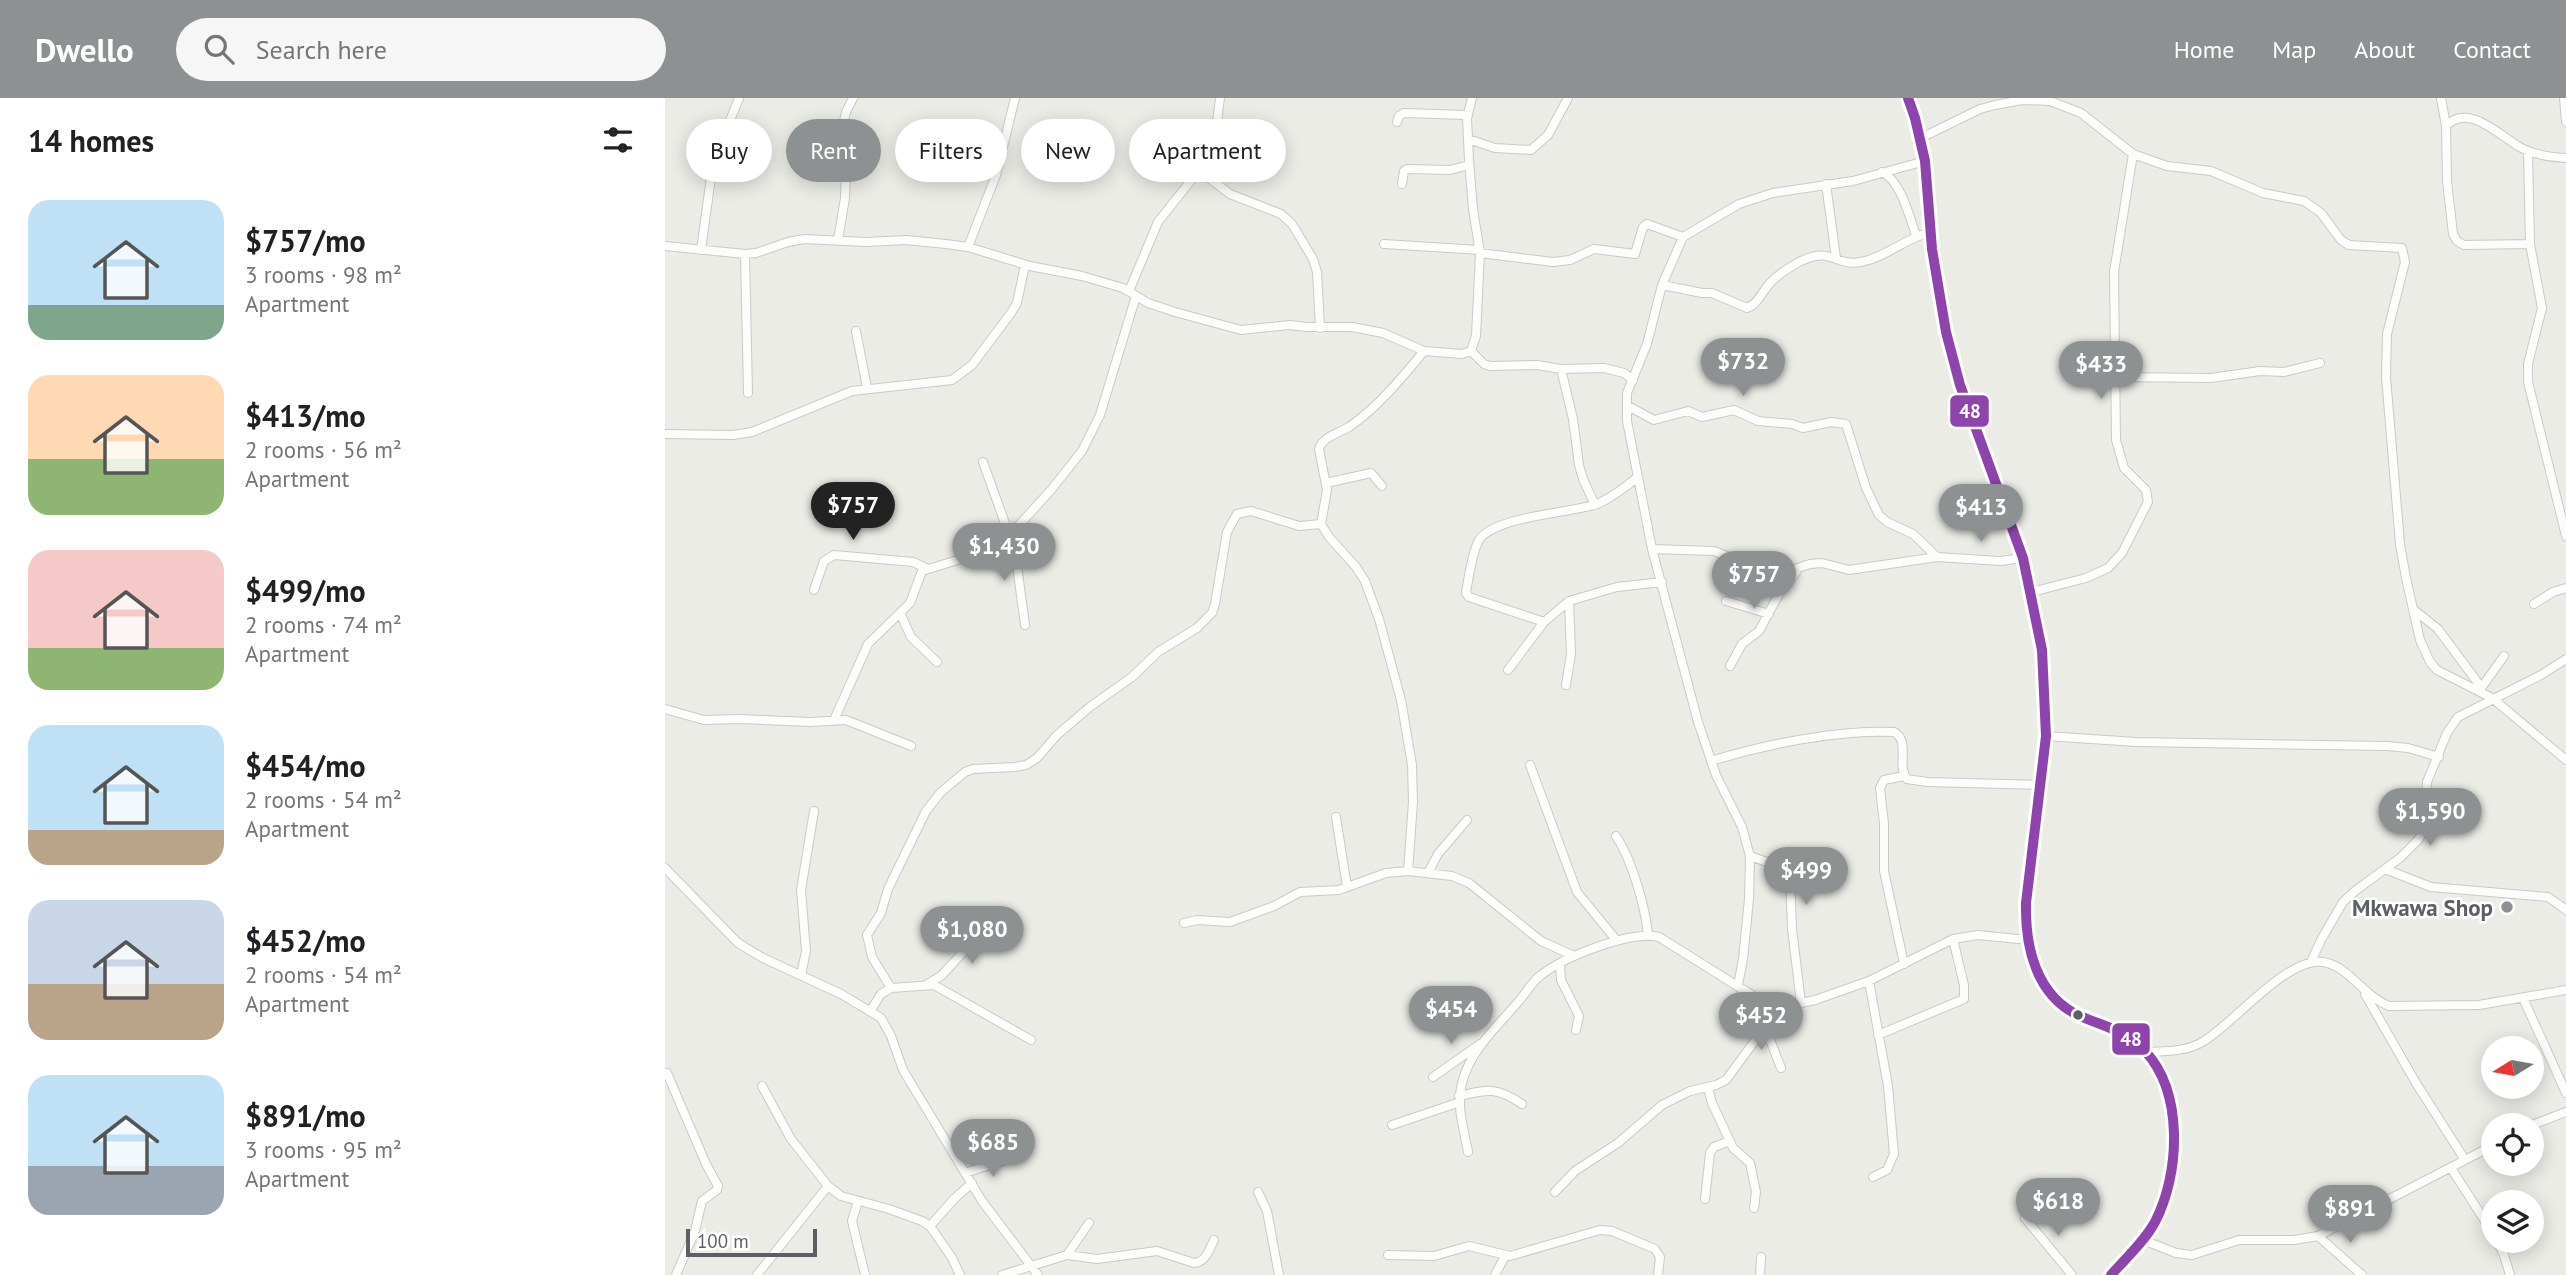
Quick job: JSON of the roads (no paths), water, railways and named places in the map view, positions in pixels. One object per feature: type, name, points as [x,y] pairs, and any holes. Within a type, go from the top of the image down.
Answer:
[{"type":"street","points":[[701,250],[713,163],[739,98]]},
{"type":"street","points":[[838,240],[845,198],[847,149],[844,121],[853,98]]},
{"type":"street","points":[[968,247],[996,176],[1016,98]]},
{"type":"street","points":[[1217,119],[1220,98]]},
{"type":"street","points":[[1471,351],[1476,337],[1480,251],[1469,165],[1468,115],[1472,98]]},
{"type":"street","points":[[1468,139],[1495,148],[1531,150],[1548,135],[1568,98]]},
{"type":"street","points":[[1908,98],[1921,138],[1938,291],[1960,385],[2023,558],[2042,650],[2046,736],[2026,903],[2028,940],[2040,978],[2063,1007],[2114,1028],[2146,1052],[2158,1070],[2172,1115],[2175,1141],[2173,1168],[2165,1200],[2155,1223],[2143,1240],[2111,1275]]},
{"type":"street","points":[[2441,98],[2446,126],[2452,234],[2457,241],[2470,246],[2530,244]]},
{"type":"street","points":[[2564,98],[2566,122]]},
{"type":"street","points":[[1921,138],[1980,109],[2036,99],[2050,101],[2081,113],[2133,154],[2167,166],[2211,171],[2263,193],[2304,201],[2314,206],[2341,240],[2349,245],[2397,247],[2404,252],[2405,262],[2393,305],[2385,360],[2400,544],[2420,640],[2430,662],[2444,675],[2480,689],[2566,760]]},
{"type":"street","points":[[1397,122],[1399,116],[1404,113],[1468,115]]},
{"type":"street","points":[[2446,126],[2460,117],[2474,119],[2528,151],[2566,158]]},
{"type":"street","points":[[2528,151],[2530,244],[2542,308],[2528,363],[2528,382],[2566,536]]},
{"type":"street","points":[[2032,592],[2086,578],[2108,568],[2122,553],[2148,502],[2146,490],[2124,468],[2116,446],[2114,272],[2133,154]]},
{"type":"street","points":[[1738,985],[1749,899],[1749,856],[1742,827],[1711,761],[1698,722],[1652,549],[1629,436],[1627,393],[1647,344],[1662,285],[1683,237],[1739,204],[1773,193],[1853,181],[1881,171],[1925,161]]},
{"type":"street","points":[[1402,184],[1404,171],[1408,169],[1450,170],[1469,165]]},
{"type":"street","points":[[1881,171],[1890,176],[1895,185],[1916,235]]},
{"type":"street","points":[[834,720],[868,644],[901,615],[910,603],[919,576],[926,568],[964,558],[1008,534],[1034,510],[1082,451],[1100,415],[1133,294],[1157,222],[1191,182]]},
{"type":"street","points":[[1214,182],[1230,194],[1280,214],[1291,224],[1313,259],[1317,272],[1320,328]]},
{"type":"street","points":[[1826,184],[1836,258]]},
{"type":"street","points":[[1384,244],[1480,251],[1553,262],[1570,260],[1600,249],[1635,254],[1643,228],[1647,224],[1683,237]]},
{"type":"street","points":[[1662,285],[1712,293],[1747,308],[1757,302],[1773,280],[1799,262],[1821,254],[1849,263],[1867,260],[1888,253],[1916,235],[1931,232]]},
{"type":"street","points":[[665,246],[745,254],[804,239],[857,242],[906,240],[968,247],[1025,265],[1082,276],[1175,312],[1241,330],[1290,325],[1352,327],[1383,333],[1424,351],[1462,354],[1471,351]]},
{"type":"street","points":[[745,254],[748,393]]},
{"type":"street","points":[[665,434],[726,435],[753,432],[824,401],[867,388],[951,380],[961,375],[983,352],[1011,313],[1017,303],[1025,265]]},
{"type":"street","points":[[856,331],[867,388]]},
{"type":"street","points":[[1408,871],[1413,802],[1412,765],[1401,700],[1379,619],[1365,581],[1321,524],[1326,483],[1320,462],[1319,444],[1350,426],[1365,413],[1424,351]]},
{"type":"street","points":[[1471,351],[1484,364],[1490,366],[1604,368],[1624,373],[1633,380]]},
{"type":"street","points":[[2116,377],[2211,378],[2260,371],[2284,372],[2320,363]]},
{"type":"street","points":[[1561,369],[1573,419],[1579,465],[1595,505]]},
{"type":"street","points":[[1628,406],[1654,420],[1688,411],[1702,417],[1734,410],[1758,421],[1792,424],[1803,428],[1843,422],[1846,424],[1866,488],[1879,515],[1887,522],[1913,534],[1937,557]]},
{"type":"street","points":[[983,462],[1015,551],[1025,625]]},
{"type":"street","points":[[1326,483],[1371,473],[1382,486]]},
{"type":"street","points":[[1545,622],[1467,596],[1477,544],[1485,534],[1506,525],[1551,512],[1595,505],[1610,498],[1638,477]]},
{"type":"street","points":[[891,988],[872,957],[867,935],[881,913],[888,889],[926,811],[941,792],[965,772],[1025,765],[1037,758],[1057,735],[1090,706],[1132,677],[1158,652],[1204,622],[1212,613],[1215,604],[1227,532],[1237,514],[1251,511],[1299,526],[1321,524]]},
{"type":"street","points":[[1652,549],[1714,551],[1780,574],[1822,563],[1849,570],[1937,557],[2000,561],[2023,558]]},
{"type":"street","points":[[814,590],[824,561],[834,555],[874,561],[913,562],[926,568]]},
{"type":"street","points":[[1730,666],[1742,644],[1756,635],[1788,581],[1799,569]]},
{"type":"street","points":[[1509,670],[1545,622],[1569,601],[1617,587],[1662,582]]},
{"type":"street","points":[[2534,604],[2553,592],[2566,588]]},
{"type":"street","points":[[1566,685],[1571,654],[1569,601]]},
{"type":"street","points":[[1727,601],[1769,614]]},
{"type":"street","points":[[2413,609],[2438,629],[2480,689]]},
{"type":"street","points":[[901,615],[911,637],[937,662]]},
{"type":"street","points":[[2480,689],[2504,656]]},
{"type":"street","points":[[2311,962],[2343,902],[2410,849],[2423,832],[2427,782],[2447,733],[2458,717],[2542,675],[2566,659]]},
{"type":"street","points":[[665,709],[704,720],[846,720],[911,746]]},
{"type":"street","points":[[1711,761],[1747,750],[1807,739],[1894,732],[1899,734],[1902,740],[1904,776]]},
{"type":"street","points":[[2046,736],[2136,742],[2387,746],[2439,757]]},
{"type":"street","points":[[1530,765],[1577,891],[1617,941]]},
{"type":"street","points":[[1904,964],[1884,871],[1884,824],[1880,788],[1884,780],[1904,776],[1912,781],[1927,782],[2041,785]]},
{"type":"street","points":[[801,975],[806,951],[801,890],[814,810]]},
{"type":"street","points":[[1336,817],[1347,887]]},
{"type":"street","points":[[1428,873],[1438,854],[1467,820]]},
{"type":"street","points":[[1616,836],[1627,852],[1646,916],[1648,934]]},
{"type":"street","points":[[1749,856],[1781,867],[1790,875],[1793,938],[1801,1003]]},
{"type":"street","points":[[665,868],[738,943],[763,958],[871,1010],[886,1024],[903,1070],[982,1201],[1038,1275]]},
{"type":"street","points":[[2385,869],[2431,887],[2548,897],[2566,910]]},
{"type":"street","points":[[1184,923],[1198,920],[1230,922],[1274,906],[1300,892],[1339,890],[1386,873],[1408,871],[1452,876],[1469,883],[1541,941],[1574,956]]},
{"type":"street","points":[[926,985],[941,976],[999,920]]},
{"type":"street","points":[[1468,1152],[1459,1099],[1467,1068],[1485,1040],[1538,977],[1574,956],[1617,941],[1648,934],[1659,937],[1775,1009],[1870,981],[1953,939],[1979,935],[2028,940]]},
{"type":"street","points":[[1878,1035],[1964,999],[1964,985],[1953,939]]},
{"type":"street","points":[[2146,1052],[2175,1051],[2203,1042],[2278,979],[2311,962],[2322,961],[2338,967],[2376,1001],[2389,1006],[2479,1005],[2566,990]]},
{"type":"street","points":[[1560,965],[1561,980],[1579,1016],[1576,1030]]},
{"type":"street","points":[[1870,981],[1891,1108],[1894,1154],[1887,1170],[1873,1177]]},
{"type":"street","points":[[871,1010],[881,994],[891,988],[935,985],[1031,1040]]},
{"type":"street","points":[[2363,991],[2465,1160]]},
{"type":"street","points":[[2523,998],[2566,1093]]},
{"type":"street","points":[[1555,1192],[1576,1171],[1618,1143],[1662,1105],[1690,1091],[1708,1088],[1726,1080],[1775,1009]]},
{"type":"street","points":[[1765,1027],[1781,1068]]},
{"type":"street","points":[[1433,1077],[1485,1040]]},
{"type":"street","points":[[667,1073],[706,1164],[718,1185],[717,1190],[702,1201],[695,1231],[676,1275]]},
{"type":"street","points":[[762,1086],[791,1139],[828,1186],[841,1196],[922,1220],[930,1226],[953,1258],[960,1275]]},
{"type":"street","points":[[1708,1088],[1711,1102],[1730,1141],[1737,1153],[1750,1163],[1756,1192],[1754,1208]]},
{"type":"street","points":[[1392,1125],[1491,1089],[1522,1104]]},
{"type":"street","points":[[2544,1120],[2566,1112]]},
{"type":"street","points":[[1705,1199],[1710,1153],[1714,1147],[1730,1141]]},
{"type":"street","points":[[2143,1240],[2176,1253],[2192,1255],[2239,1240],[2294,1240],[2318,1236],[2481,1151]]},
{"type":"street","points":[[965,1172],[1011,1158]]},
{"type":"street","points":[[2451,1168],[2481,1215]]},
{"type":"street","points":[[930,1226],[972,1183]]},
{"type":"street","points":[[757,1275],[828,1186]]},
{"type":"street","points":[[1258,1192],[1270,1223],[1279,1275]]},
{"type":"street","points":[[858,1201],[852,1222],[865,1275]]},
{"type":"street","points":[[2025,1218],[2073,1275]]},
{"type":"street","points":[[1067,1255],[1089,1223]]},
{"type":"street","points":[[1388,1255],[1434,1256],[1469,1246],[1505,1256],[1525,1254],[1593,1232],[1612,1231],[1655,1249],[1660,1257],[1658,1275]]},
{"type":"street","points":[[2318,1236],[2363,1275]]},
{"type":"street","points":[[1002,1275],[1067,1255],[1097,1259],[1157,1251],[1199,1263],[1204,1260],[1214,1240]]},
{"type":"street","points":[[2503,1253],[2509,1275]]},
{"type":"street","points":[[1495,1275],[1505,1256]]},
{"type":"street","points":[[1760,1275],[1761,1257]]},
{"type":"place","name":"Mkwawa Shop","points":[[2507,907]]}]
